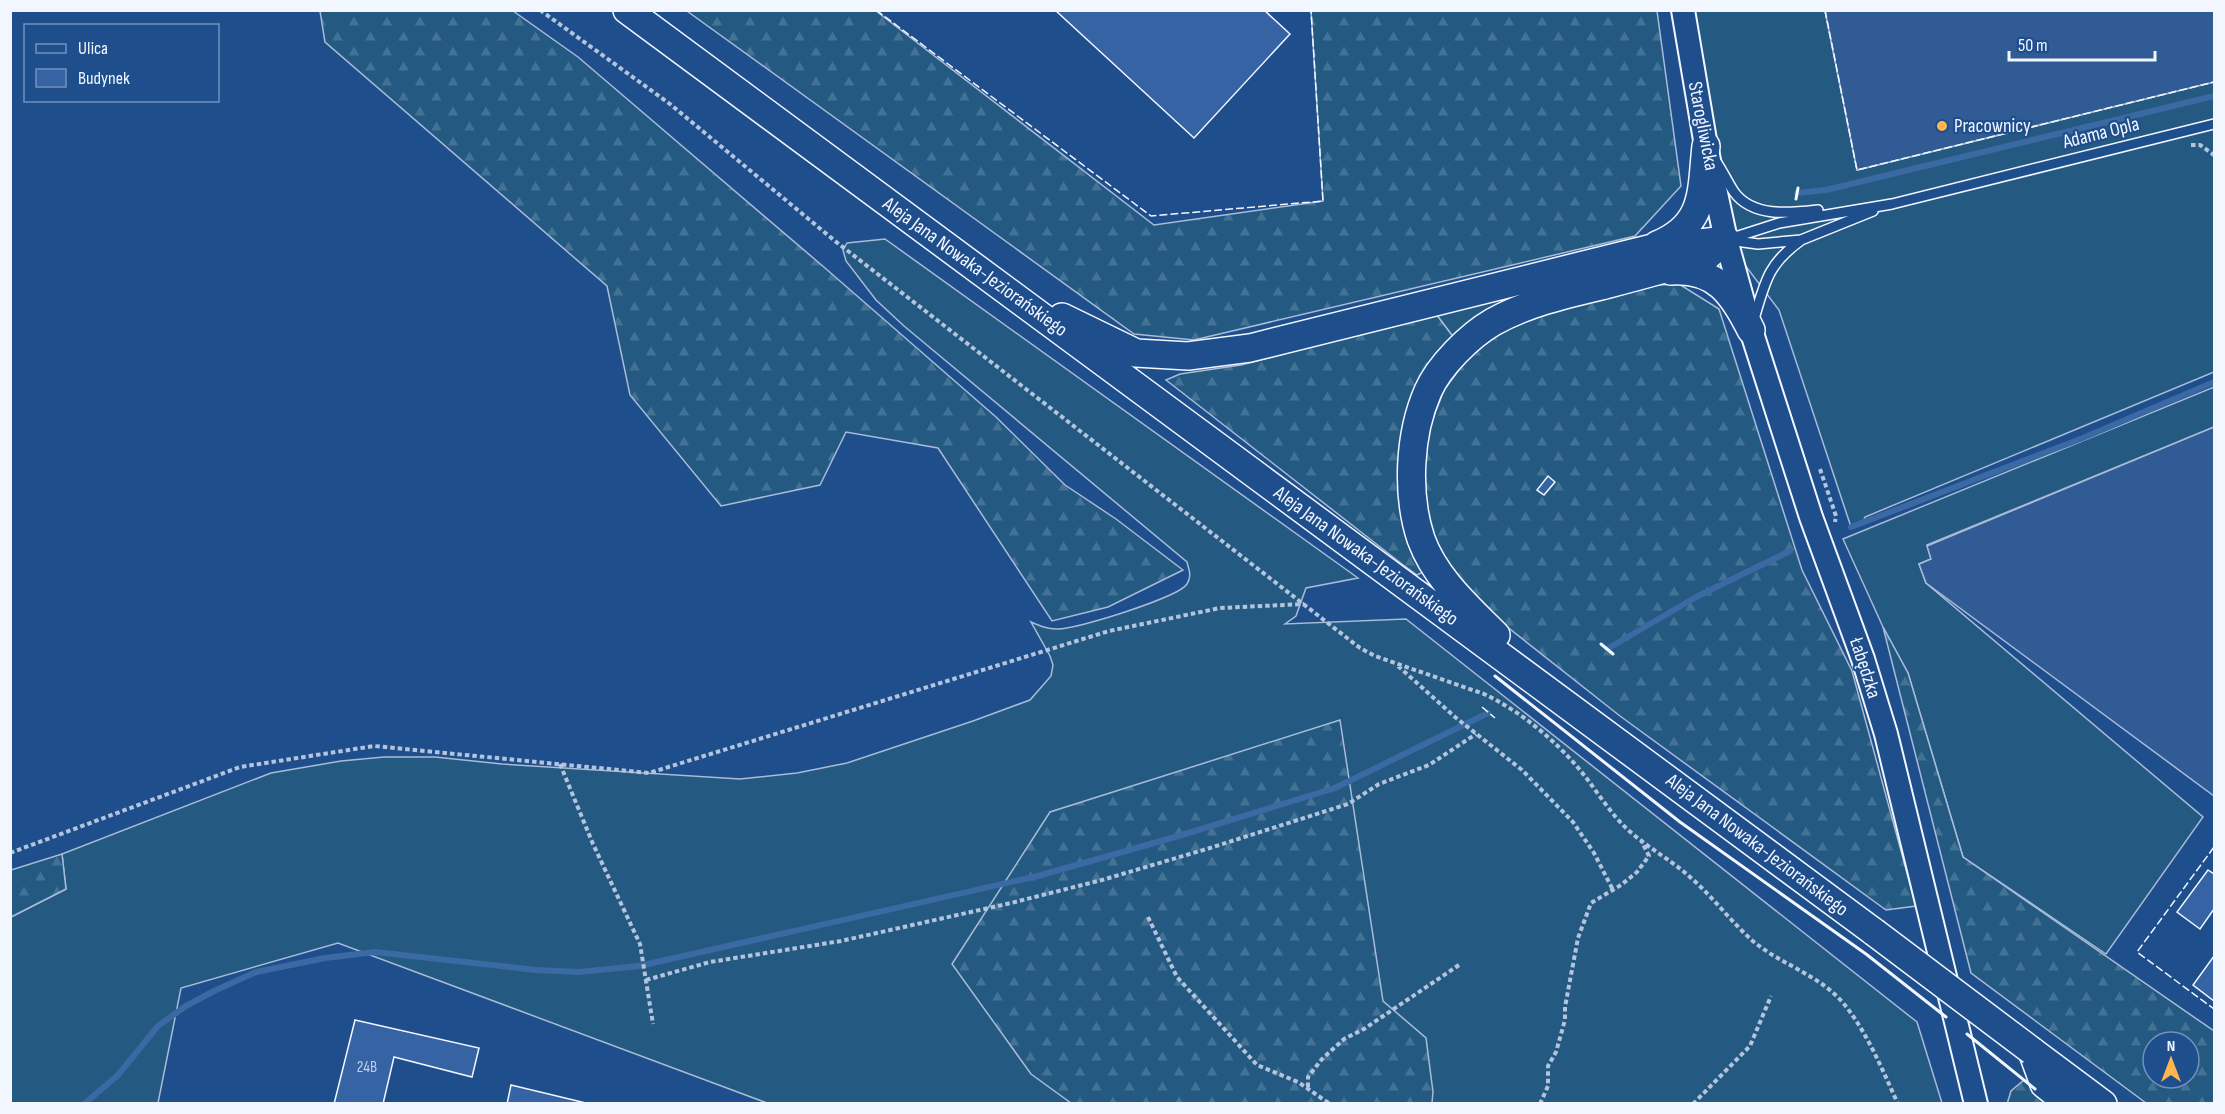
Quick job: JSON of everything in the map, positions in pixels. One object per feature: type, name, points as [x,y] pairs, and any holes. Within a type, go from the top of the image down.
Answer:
[{"type":"main road","name":"Aleja Jana Nowaka-Jeziorańskiego","points":[[627,10],[1559,698],[2103,1104]]},
{"type":"main road","points":[[1559,698],[1456,595],[1434,564],[1422,539],[1410,477],[1418,424],[1428,391],[1444,366],[1465,343],[1492,323],[1524,307],[1651,261],[1671,239],[1682,232],[1692,221],[1700,203],[1706,146]]},
{"type":"main road","points":[[1003,288],[1136,353],[1188,356],[1250,348],[1651,261],[1726,240]]},
{"type":"main road","points":[[1651,261],[1702,274],[1721,285],[1737,302],[1751,330]]},
{"type":"main road","points":[[2032,1051],[2044,1084],[2069,1104]]},
{"type":"street","name":"Starogliwicka","points":[[1683,10],[1706,146],[1726,240]]},
{"type":"street","name":"Łabędzka","points":[[1726,240],[1751,330],[1811,517],[1863,659],[1886,734],[1976,1104]]},
{"type":"lane","name":"Adama Opla","points":[[1892,204],[2214,124]]},
{"type":"lane","points":[[1706,146],[1735,194],[1753,206],[1777,214],[1892,204]]},
{"type":"lane","points":[[1751,330],[1771,268],[1781,255],[1801,240],[1892,204]]},
{"type":"lane","points":[[1726,240],[1779,223],[1892,204]]},
{"type":"lane","points":[[1726,240],[1758,244],[1801,240]]},
{"type":"path","points":[[540,10],[670,104],[827,235],[1360,648],[1396,664],[1484,694],[1537,728],[1559,747],[1623,825],[1692,878],[1752,941],[1766,952],[1818,982],[1843,1003],[1871,1045],[1898,1104]]},
{"type":"path","points":[[2181,146],[2200,146],[2214,155]]},
{"type":"path","points":[[10,853],[240,767],[374,746],[649,773],[1109,631],[1220,608],[1304,604]]},
{"type":"path","points":[[1396,664],[1476,734],[1522,770],[1573,822],[1594,853],[1613,890]]},
{"type":"path","points":[[646,980],[710,962],[841,941],[1011,903],[1102,880],[1210,848],[1348,804],[1378,784],[1429,765],[1476,734]]},
{"type":"path","points":[[560,764],[593,844],[640,944],[653,1024]]},
{"type":"path","points":[[1540,1104],[1548,1086],[1548,1066],[1556,1052],[1565,1020],[1565,1007],[1578,938],[1591,903],[1637,872],[1648,855],[1641,839]]},
{"type":"path","points":[[1148,917],[1177,977],[1257,1065],[1298,1082],[1330,1104]]},
{"type":"path","points":[[1308,1088],[1308,1077],[1322,1059],[1344,1039],[1364,1029],[1459,965]]},
{"type":"path","points":[[1692,1104],[1750,1046],[1771,996]]},
{"type":"green space","points":[[320,11],[513,11],[578,57],[825,268],[996,417],[1065,485],[1116,519],[1183,570],[1108,607],[1052,621],[938,448],[846,432],[820,485],[721,506],[630,395],[607,286],[325,42]]},
{"type":"green space","points":[[687,11],[876,11],[1154,225],[1323,201],[1311,11],[1657,11],[1681,186],[1635,236],[1194,340],[1134,334]]},
{"type":"green space","points":[[1683,11],[1825,11],[1857,170],[2214,82],[2214,372],[1865,517],[1863,522],[1851,527],[1779,310],[1726,240]]},
{"type":"green space","points":[[885,239],[1358,578],[1306,588],[1296,616],[1285,624],[1406,619],[1917,1022],[1942,1103],[767,1103],[338,943],[181,988],[158,1103],[11,1104],[11,917],[66,889],[62,854],[271,773],[341,761],[384,757],[435,757],[502,764],[740,779],[797,773],[847,763],[1030,700],[1051,676],[1053,665],[1031,622],[1053,629],[1084,624],[1166,597],[1187,584],[1190,576],[1187,562],[904,326],[876,300],[846,261],[843,250],[847,243]]},
{"type":"green space","points":[[1682,251],[1457,342],[1436,314]]},
{"type":"green space","points":[[1679,284],[1719,309],[1802,570],[1852,671],[1916,906],[1886,910],[1620,716],[1482,607],[1440,555],[1424,502],[1422,466],[1427,434],[1444,390],[1467,359],[1485,343],[1526,318],[1636,286]]},
{"type":"green space","points":[[1436,314],[1457,342],[1427,378],[1423,572],[1417,575],[1166,380],[1180,374],[1241,365]]},
{"type":"green space","points":[[2214,387],[2214,427],[1927,545],[1931,559],[1919,564],[1926,583],[2203,817],[2106,954],[1963,857],[1908,673],[1883,627],[1843,539]]},
{"type":"green space","points":[[1883,627],[1908,673],[1963,857],[2214,1031],[2214,1103],[2146,1103],[1971,973]]},
{"type":"green space","points":[[1340,720],[1383,1001],[1426,1038],[1433,1092],[1432,1103],[1071,1103],[1031,1074],[952,964],[1050,812]]},
{"type":"green space","points":[[62,854],[66,889],[11,917],[11,870]]},
{"type":"green space","points":[[2024,1080],[2053,1103],[2007,1104],[2011,1091]]},
{"type":"shaded area","name":"Pracownicy","points":[[1825,11],[2214,11],[2214,82],[1857,170]]},
{"type":"shaded area","points":[[2214,427],[2214,796],[1926,583],[1919,564],[1931,559],[1927,546]]},
{"type":"building","points":[[1055,10],[1264,10],[1290,34],[1194,138]]},
{"type":"building","points":[[1548,476],[1555,482],[1544,495],[1537,490]]},
{"type":"building","points":[[2208,870],[2214,874],[2214,909],[2200,929],[2177,912]]},
{"type":"building","points":[[2214,956],[2214,1001],[2193,985]]},
{"type":"building","points":[[355,1020],[479,1048],[472,1077],[394,1057],[383,1104],[334,1104]]},
{"type":"building","points":[[511,1085],[590,1104],[507,1104]]},
{"type":"waterway","points":[[1797,193],[1826,190],[2214,96]]},
{"type":"waterway","points":[[1851,527],[2083,438],[2214,382]]},
{"type":"waterway","points":[[1607,649],[1698,596],[1790,551]]},
{"type":"waterway","points":[[84,1104],[118,1075],[158,1026],[186,1006],[256,972],[325,958],[375,952],[536,970],[579,972],[639,966],[1038,876],[1175,837],[1335,788],[1488,713]]},
{"type":"fence","points":[[876,10],[1151,216],[1323,201],[1311,10]]},
{"type":"fence","points":[[1825,10],[1857,170],[2214,82]]},
{"type":"fence","points":[[1482,707],[1495,718]]},
{"type":"fence","points":[[2214,847],[2137,952],[2214,1009]]},
{"type":"wall","points":[[1796,199],[1798,188]]},
{"type":"wall","points":[[1601,644],[1613,654]]},
{"type":"wall","points":[[1495,676],[1680,822],[1866,954],[1946,1017]]},
{"type":"wall","points":[[1967,1034],[2035,1089]]},
{"type":"place","name":"Pracownicy","points":[[1942,126]]}]
